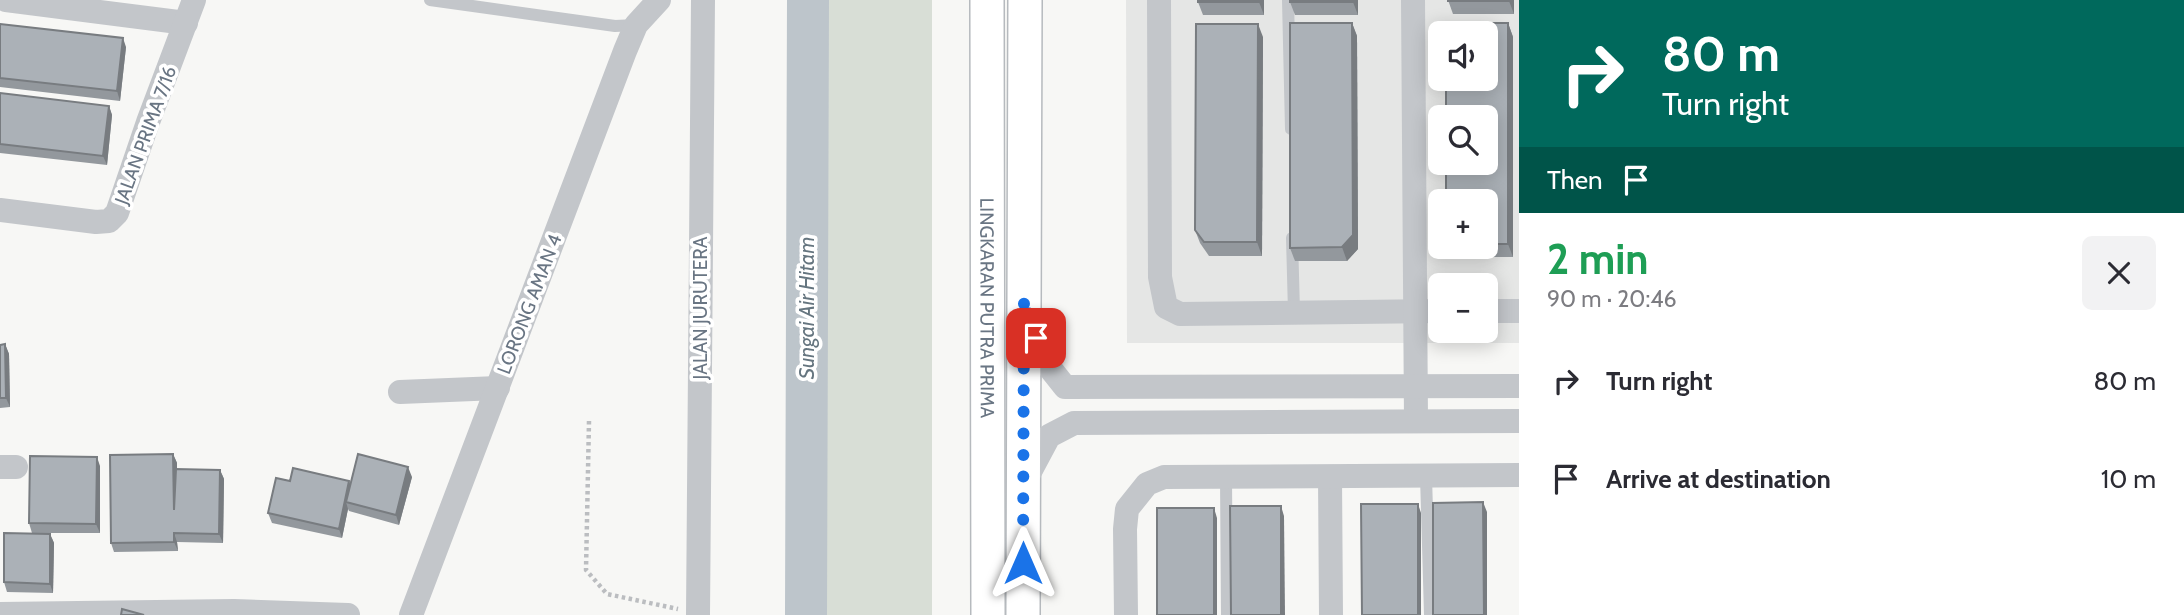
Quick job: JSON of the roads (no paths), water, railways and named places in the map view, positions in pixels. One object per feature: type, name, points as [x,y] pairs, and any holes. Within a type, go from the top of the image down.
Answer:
[{"type":"main road","name":"LINGKARAN PUTRA PRIMA","points":[[987,0],[988,615]]},
{"type":"main road","name":"LINGKARAN PUTRA PRIMA","points":[[1023,615],[1025,0]]},
{"type":"street","points":[[6,0],[190,11]]},
{"type":"street","name":"LORONG AMAN 4","points":[[411,615],[636,25],[659,0]]},
{"type":"street","name":"JALAN JURUTERA","points":[[691,613],[703,0]]},
{"type":"street","points":[[1159,0],[1160,277],[1166,307],[1180,314],[1428,311]]},
{"type":"street","points":[[1413,0],[1416,421]]},
{"type":"street","name":"JALAN PRIMA 7/16","points":[[0,210],[96,222],[109,221],[117,213],[190,11]]},
{"type":"street","points":[[1024,298],[1042,358],[1065,387],[1519,386]]},
{"type":"street","points":[[1498,311],[1519,311]]},
{"type":"street","points":[[400,392],[498,388]]},
{"type":"street","points":[[1023,484],[1049,436],[1074,423],[1519,421]]},
{"type":"street","points":[[1126,615],[1127,509],[1147,484],[1164,477],[1519,474]]},
{"type":"street","points":[[1330,477],[1331,615]]},
{"type":"street","points":[[0,614],[234,611],[348,615]]},
{"type":"lane","points":[[430,0],[615,26],[636,25]]},
{"type":"lane","points":[[1288,0],[1291,136]]},
{"type":"lane","points":[[1292,231],[1294,312]]},
{"type":"lane","points":[[1426,476],[1430,615]]},
{"type":"lane","points":[[1226,477],[1227,615]]},
{"type":"waterway","name":"Sungai Air Hitam","points":[[806,615],[808,0]]}]
